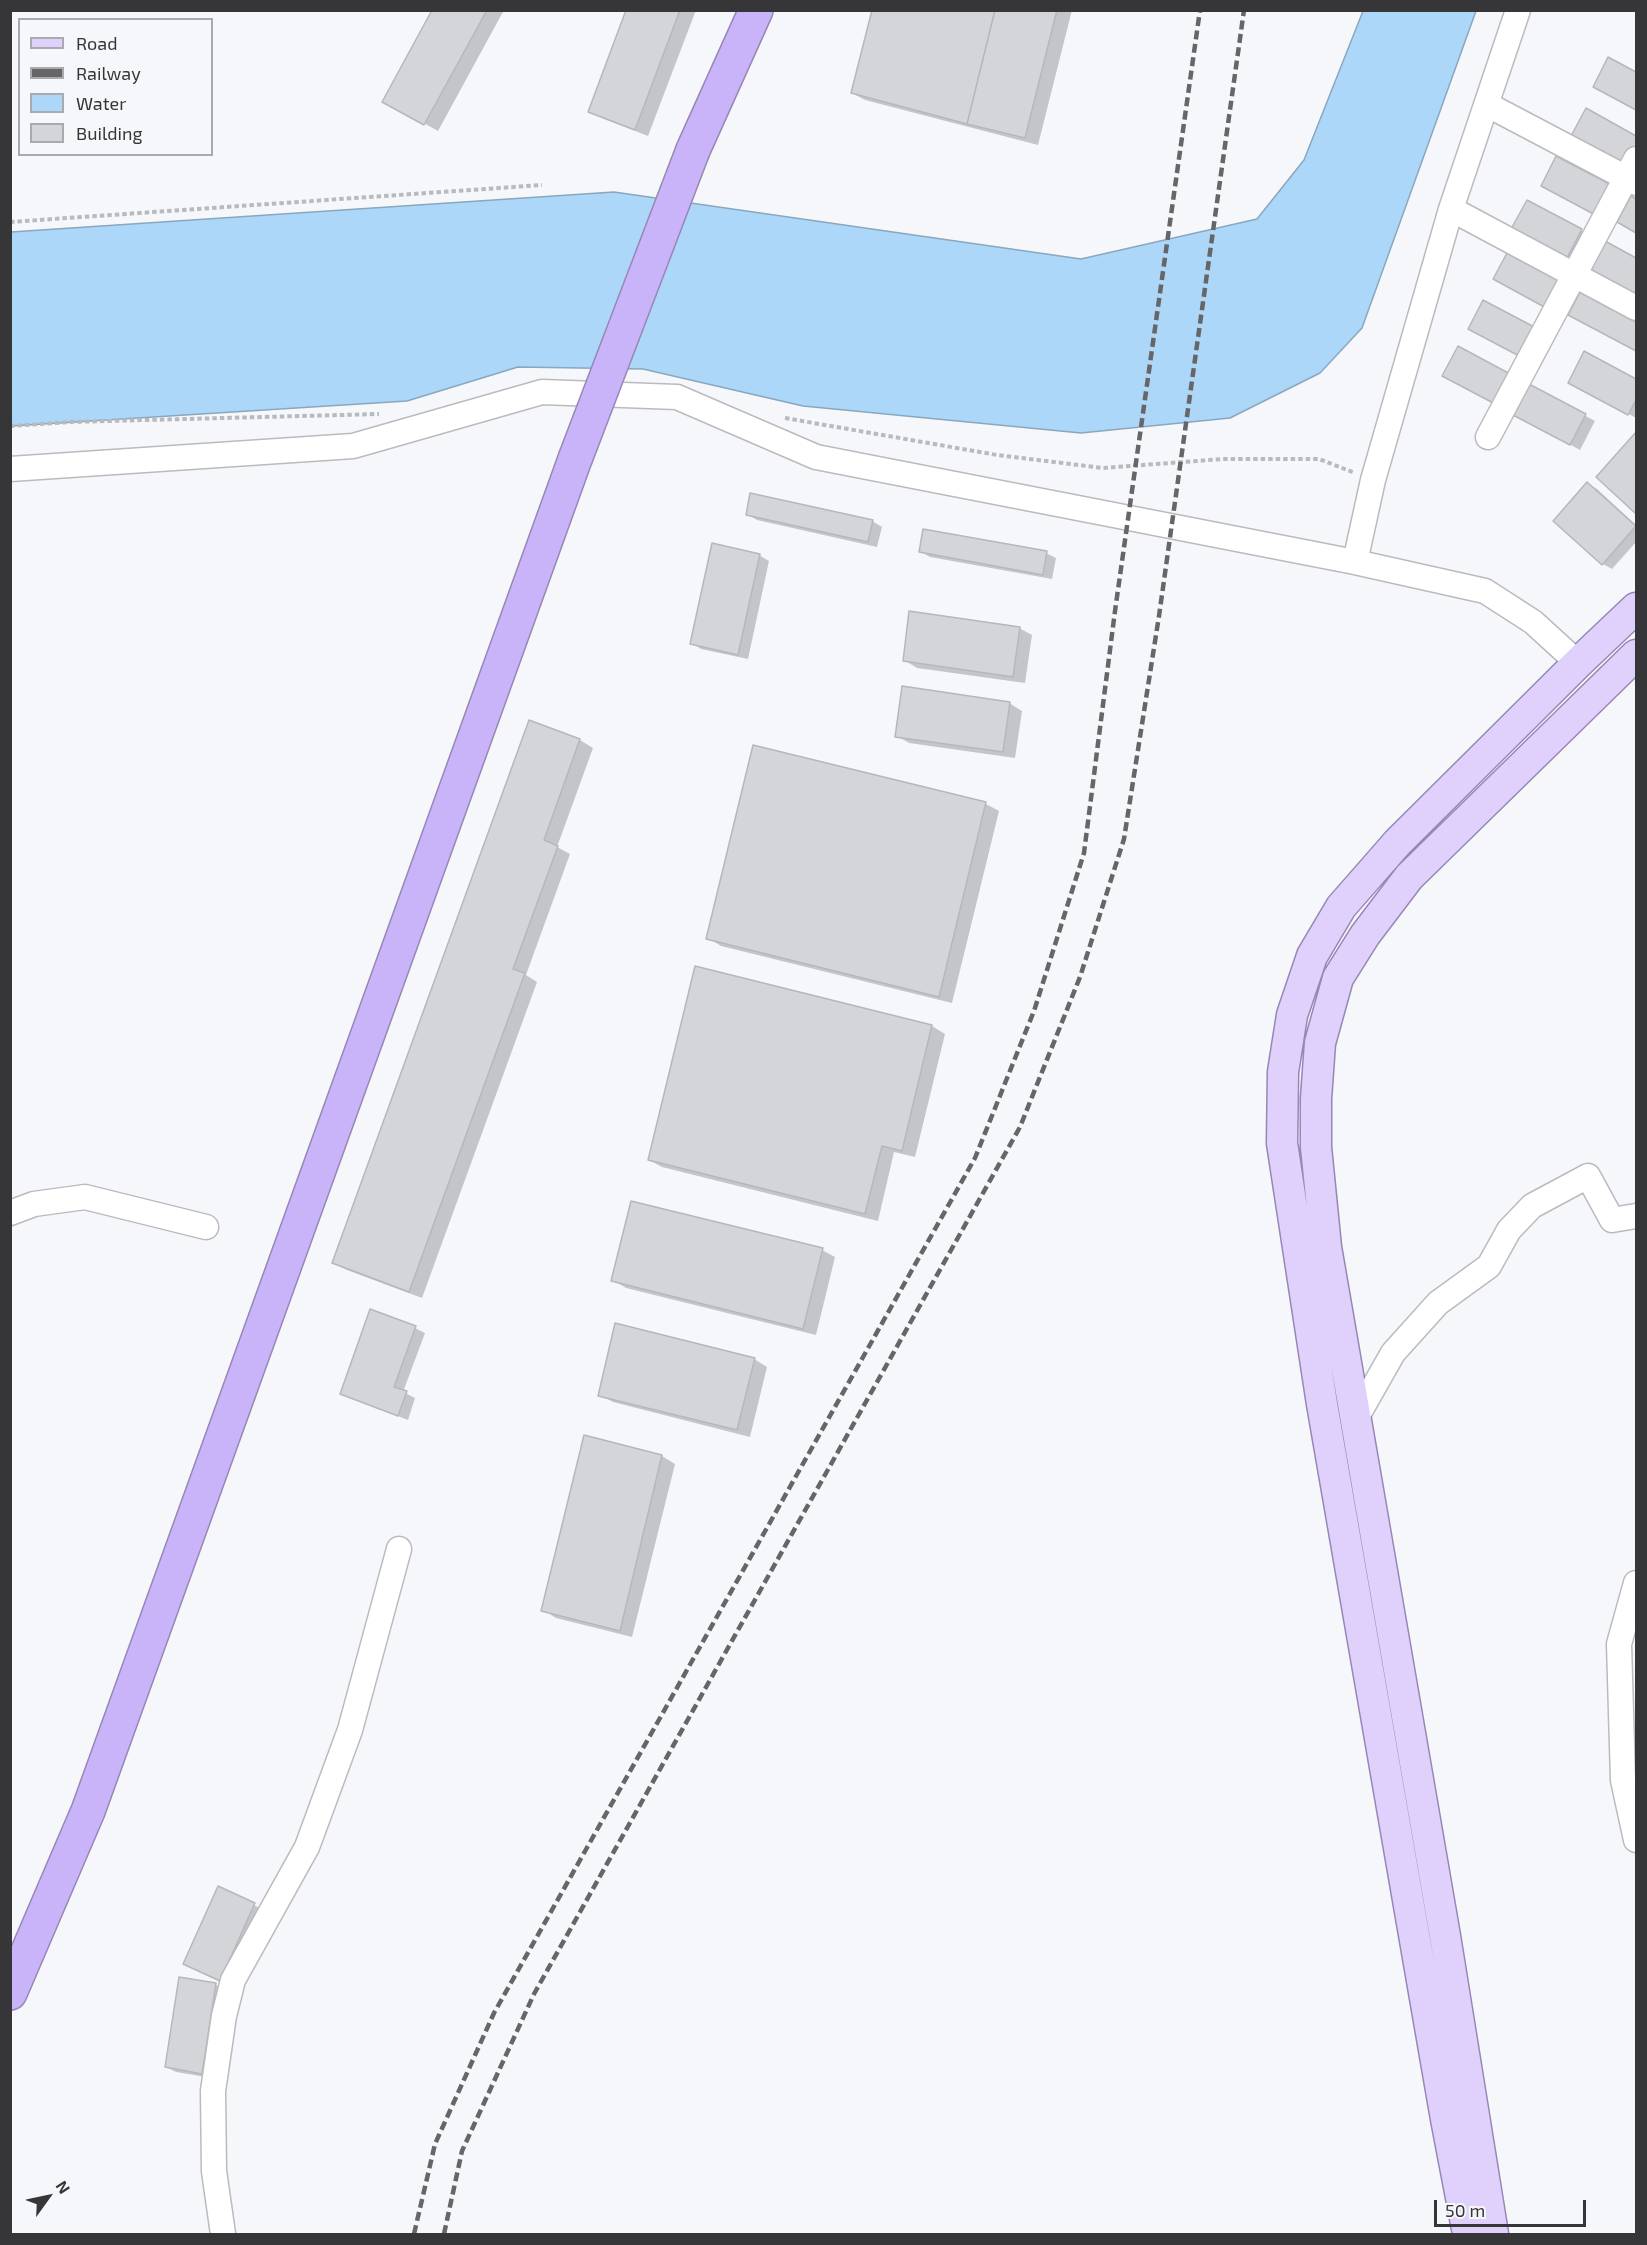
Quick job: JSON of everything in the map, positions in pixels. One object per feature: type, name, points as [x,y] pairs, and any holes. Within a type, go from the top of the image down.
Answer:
[{"type":"highway","points":[[10,1993],[88,1811],[575,459],[747,10]]},
{"type":"highway","points":[[693,150],[756,10]]},
{"type":"main road","points":[[1468,2235],[1320,1393],[1282,1143],[1283,1072],[1292,1014],[1312,956],[1341,907],[1397,843],[1636,608]]},
{"type":"main road","points":[[1493,2235],[1445,1936],[1326,1247],[1316,1147],[1320,1043],[1338,978],[1365,935],[1409,878],[1636,655]]},
{"type":"street","points":[[1355,562],[1373,480],[1451,209],[1488,105],[1518,10]]},
{"type":"street","points":[[1488,105],[1633,173],[1488,437]]},
{"type":"street","points":[[1451,209],[1636,308]]},
{"type":"street","points":[[10,470],[353,446],[542,392],[677,397],[816,457],[1355,562],[1485,591],[1533,622],[1578,663]]},
{"type":"street","points":[[1355,1420],[1393,1353],[1438,1303],[1489,1266],[1509,1230],[1532,1206],[1588,1176],[1612,1220],[1636,1216]]},
{"type":"street","points":[[10,1213],[34,1204],[85,1197],[206,1227]]},
{"type":"street","points":[[224,2235],[214,2171],[213,2091],[222,2027],[232,1980],[307,1846],[350,1730],[399,1549]]},
{"type":"street","points":[[1636,1583],[1619,1644],[1623,1780],[1636,1840]]},
{"type":"path","points":[[10,222],[542,184]]},
{"type":"path","points":[[10,426],[69,422],[381,414]]},
{"type":"path","points":[[782,417],[997,455],[1103,468],[1222,459],[1318,459],[1373,480]]},
{"type":"water","points":[[1363,11],[1476,11],[1362,328],[1320,373],[1230,418],[1081,433],[803,406],[643,369],[518,367],[407,401],[11,426],[11,232],[614,192],[1081,259],[1257,219],[1304,160]]},
{"type":"building","points":[[432,10],[487,10],[424,125],[382,102]]},
{"type":"building","points":[[626,10],[680,10],[635,130],[588,112]]},
{"type":"building","points":[[872,10],[995,10],[967,124],[851,93]]},
{"type":"building","points":[[995,10],[1057,10],[1025,138],[967,124]]},
{"type":"building","points":[[1608,57],[1636,72],[1636,110],[1593,87]]},
{"type":"building","points":[[1586,108],[1636,136],[1636,149],[1628,166],[1571,136]]},
{"type":"building","points":[[1556,156],[1617,188],[1601,218],[1541,186]]},
{"type":"building","points":[[1631,196],[1636,199],[1636,233],[1617,222]]},
{"type":"building","points":[[1527,200],[1582,229],[1567,258],[1511,229]]},
{"type":"building","points":[[1605,241],[1636,258],[1636,298],[1589,272]]},
{"type":"building","points":[[1507,253],[1562,282],[1548,309],[1493,279]]},
{"type":"building","points":[[1580,292],[1636,322],[1636,351],[1568,315]]},
{"type":"building","points":[[1483,300],[1538,329],[1523,358],[1468,329]]},
{"type":"building","points":[[1458,346],[1512,375],[1497,405],[1442,376]]},
{"type":"building","points":[[1584,351],[1636,379],[1636,400],[1628,415],[1568,383]]},
{"type":"building","points":[[1529,384],[1586,414],[1570,445],[1513,415]]},
{"type":"building","points":[[1636,432],[1636,514],[1596,477]]},
{"type":"building","points":[[1587,482],[1636,526],[1602,565],[1553,521]]},
{"type":"building","points":[[750,493],[873,520],[868,542],[746,515]]},
{"type":"building","points":[[923,529],[1047,551],[1043,575],[919,552]]},
{"type":"building","points":[[712,543],[760,554],[738,655],[690,644]]},
{"type":"building","points":[[909,611],[1020,627],[1013,677],[903,661]]},
{"type":"building","points":[[902,686],[1010,702],[1003,752],[895,737]]},
{"type":"building","points":[[529,720],[580,739],[544,840],[558,846],[513,969],[525,973],[409,1292],[332,1263]]},
{"type":"building","points":[[753,745],[986,802],[939,997],[706,939]]},
{"type":"building","points":[[695,966],[932,1025],[902,1151],[882,1146],[865,1214],[648,1160]]},
{"type":"building","points":[[631,1201],[823,1248],[803,1329],[611,1281]]},
{"type":"building","points":[[370,1309],[416,1326],[394,1387],[407,1391],[398,1416],[340,1394]]},
{"type":"building","points":[[615,1323],[755,1358],[737,1430],[598,1396]]},
{"type":"building","points":[[584,1435],[662,1455],[620,1631],[541,1611]]},
{"type":"building","points":[[218,1886],[255,1903],[220,1981],[183,1964]]},
{"type":"building","points":[[179,1977],[216,1983],[202,2074],[165,2067]]},
{"type":"railway","points":[[414,2234],[435,2144],[494,2013],[975,1158],[1034,1011],[1084,853],[1115,611],[1200,10]]},
{"type":"railway","points":[[444,2234],[462,2151],[534,1994],[1020,1127],[1080,977],[1124,839],[1159,616],[1244,10]]}]
